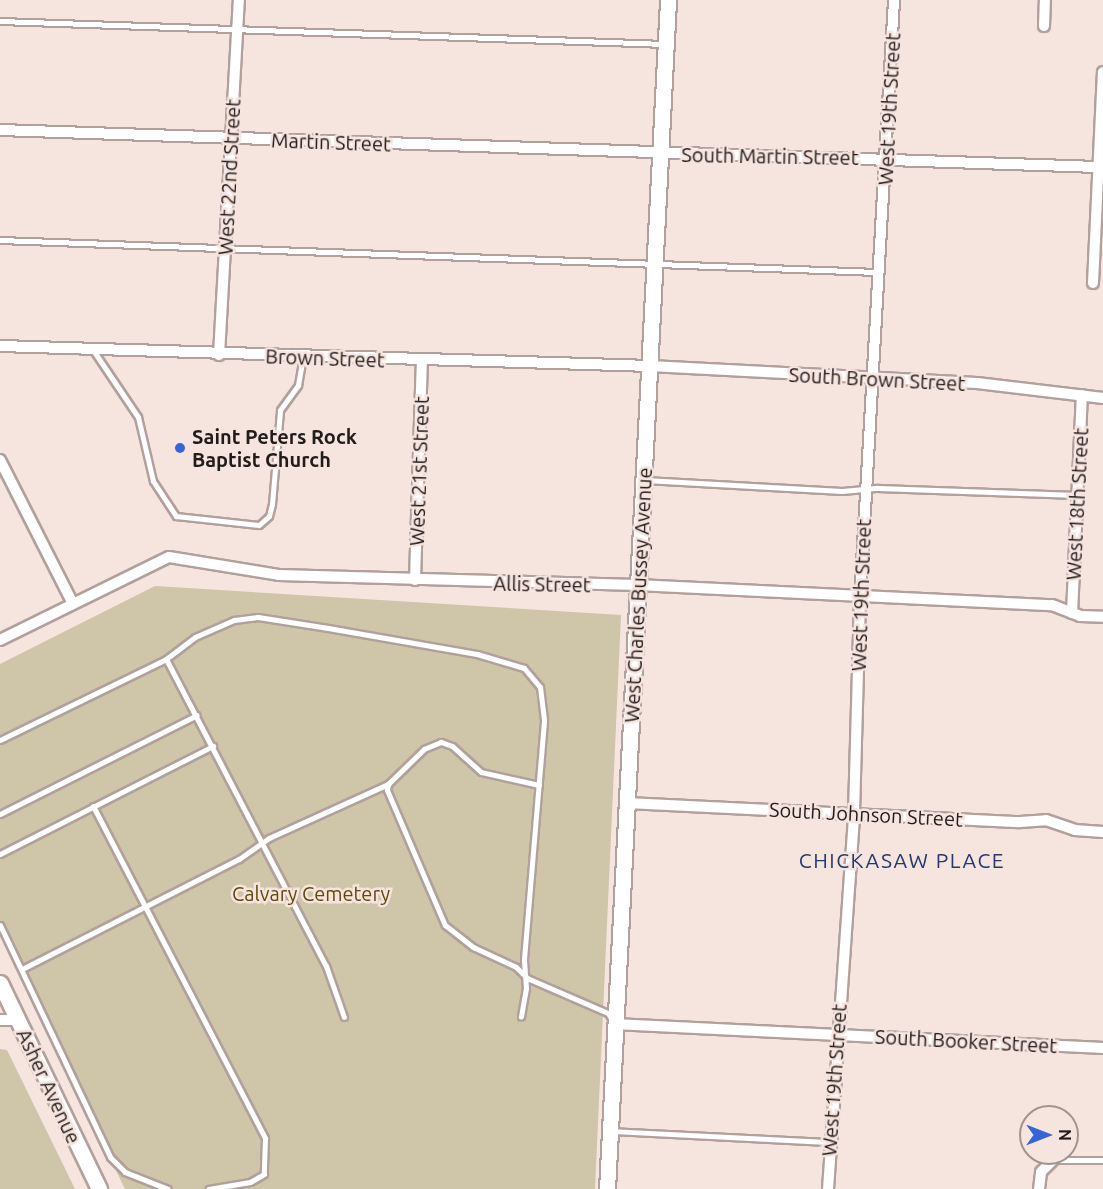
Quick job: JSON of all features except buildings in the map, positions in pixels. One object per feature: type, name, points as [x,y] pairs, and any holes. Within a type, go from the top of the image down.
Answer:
[{"type":"street","name":"West 22nd Street","points":[[219,355],[239,0]]},
{"type":"street","name":"West Charles Bussey Avenue","points":[[608,1189],[614,1024],[668,0]]},
{"type":"street","name":"West 19th Street","points":[[828,1189],[836,1034],[854,813],[860,599],[878,272],[887,159],[894,0]]},
{"type":"street","points":[[1044,26],[1045,0]]},
{"type":"street","points":[[1093,283],[1096,167],[1103,72]]},
{"type":"street","name":"Martin Street","points":[[0,130],[661,154]]},
{"type":"street","name":"South Martin Street","points":[[661,154],[1096,167]]},
{"type":"street","name":"Brown Street","points":[[0,346],[422,362],[650,366]]},
{"type":"street","name":"West 21st Street","points":[[415,580],[422,362]]},
{"type":"street","name":"South Brown Street","points":[[650,366],[977,383],[1103,398]]},
{"type":"street","name":"West 18th Street","points":[[1072,613],[1082,395]]},
{"type":"street","points":[[0,460],[73,604]]},
{"type":"street","name":"Allis Street","points":[[0,640],[169,557],[245,572],[415,580],[637,585],[860,599],[1052,605],[1072,613],[1103,617]]},
{"type":"street","name":"South Johnson Street","points":[[627,803],[1020,822],[1046,820],[1075,830],[1103,832]]},
{"type":"street","name":"Asher Avenue","points":[[0,983],[99,1189]]},
{"type":"street","points":[[0,1020],[18,1020]]},
{"type":"street","name":"South Booker Street","points":[[614,1024],[1103,1048]]},
{"type":"street","points":[[1039,1189],[1041,1172],[1048,1165]]},
{"type":"lane","points":[[0,21],[666,44]]},
{"type":"lane","points":[[0,240],[655,262],[878,272]]},
{"type":"lane","points":[[93,350],[138,417],[153,482],[176,516],[259,525],[269,516],[272,504],[280,410],[298,385],[303,358]]},
{"type":"lane","points":[[643,480],[1077,495]]},
{"type":"lane","points":[[0,740],[166,659],[214,627],[258,617],[514,663],[532,674],[544,699],[524,960],[527,978],[521,1017]]},
{"type":"lane","points":[[166,659],[197,714],[326,966],[344,1017]]},
{"type":"lane","points":[[0,814],[197,714]]},
{"type":"lane","points":[[22,969],[262,844],[388,784],[424,749],[441,742],[452,746],[481,772],[539,785]]},
{"type":"lane","points":[[0,854],[213,746]]},
{"type":"lane","points":[[388,784],[387,790],[445,925],[473,947],[516,967],[527,978],[608,1013],[614,1024]]},
{"type":"lane","points":[[93,806],[265,1138],[264,1174],[250,1182],[209,1189]]},
{"type":"lane","points":[[0,925],[110,1157],[125,1172],[151,1187],[168,1189]]},
{"type":"lane","points":[[611,1131],[830,1142]]},
{"type":"lane","points":[[1079,1161],[1103,1161]]},
{"type":"green space","name":"Calvary Cemetery","points":[[155,586],[621,615],[595,1189],[125,1189],[0,934],[0,664]]},
{"type":"green space","points":[[0,1049],[7,1050],[75,1189],[0,1189]]},
{"type":"place","name":"Saint Peters Rock Baptist Church","points":[[180,448]]},
{"type":"district","name":"CHICKASAW PLACE","points":[[902,860]]}]
